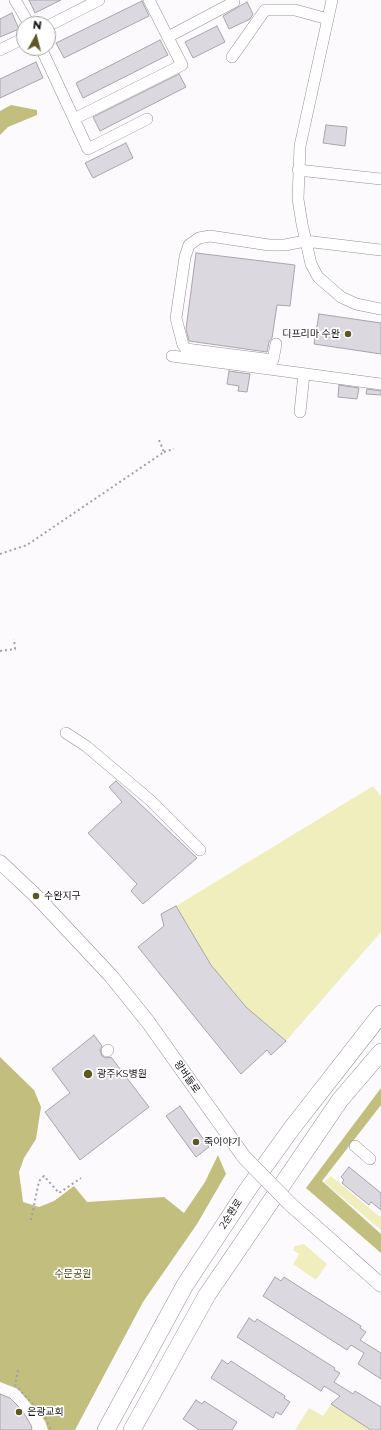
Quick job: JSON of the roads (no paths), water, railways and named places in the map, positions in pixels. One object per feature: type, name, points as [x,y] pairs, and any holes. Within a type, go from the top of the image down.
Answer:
[{"type":"highway","name":"2순환로","points":[[106,1430],[185,1285],[248,1188],[292,1128],[381,1014]]},
{"type":"highway","points":[[132,1430],[207,1294],[340,1100],[381,1052]]},
{"type":"main road","name":"왕버들로","points":[[0,862],[36,896],[111,976],[148,1022],[244,1157],[290,1204],[381,1285]]},
{"type":"street","points":[[15,0],[24,16]]},
{"type":"street","points":[[56,22],[99,0]]},
{"type":"street","points":[[74,119],[182,65],[149,0]]},
{"type":"street","points":[[168,38],[234,2],[234,0]]},
{"type":"street","points":[[332,0],[300,146],[298,199],[305,242],[311,264],[318,277],[341,297],[356,304],[381,309]]},
{"type":"street","points":[[232,57],[265,10],[295,10],[328,19]]},
{"type":"street","points":[[0,50],[16,42]]},
{"type":"street","points":[[45,56],[88,149],[147,119]]},
{"type":"street","points":[[298,170],[381,179]]},
{"type":"street","points":[[276,344],[273,360],[186,348],[181,338],[176,318],[185,257],[189,245],[199,238],[210,236],[269,245],[285,245],[305,242],[381,250]]},
{"type":"street","points":[[172,356],[381,384]]},
{"type":"street","points":[[300,412],[304,374]]},
{"type":"street","points":[[66,733],[86,746],[139,790],[200,850]]},
{"type":"street","points":[[355,1146],[370,1159]]},
{"type":"place","name":"디프리마 수완","points":[[348,334]]},
{"type":"place","name":"수완지구","points":[[36,896]]},
{"type":"place","name":"광주KS병원","points":[[88,1074]]},
{"type":"place","name":"죽이야기","points":[[196,1142]]},
{"type":"place","name":"은광교회","points":[[19,1412]]},
{"type":"park label","name":"수문공원","points":[[73,1274]]}]
